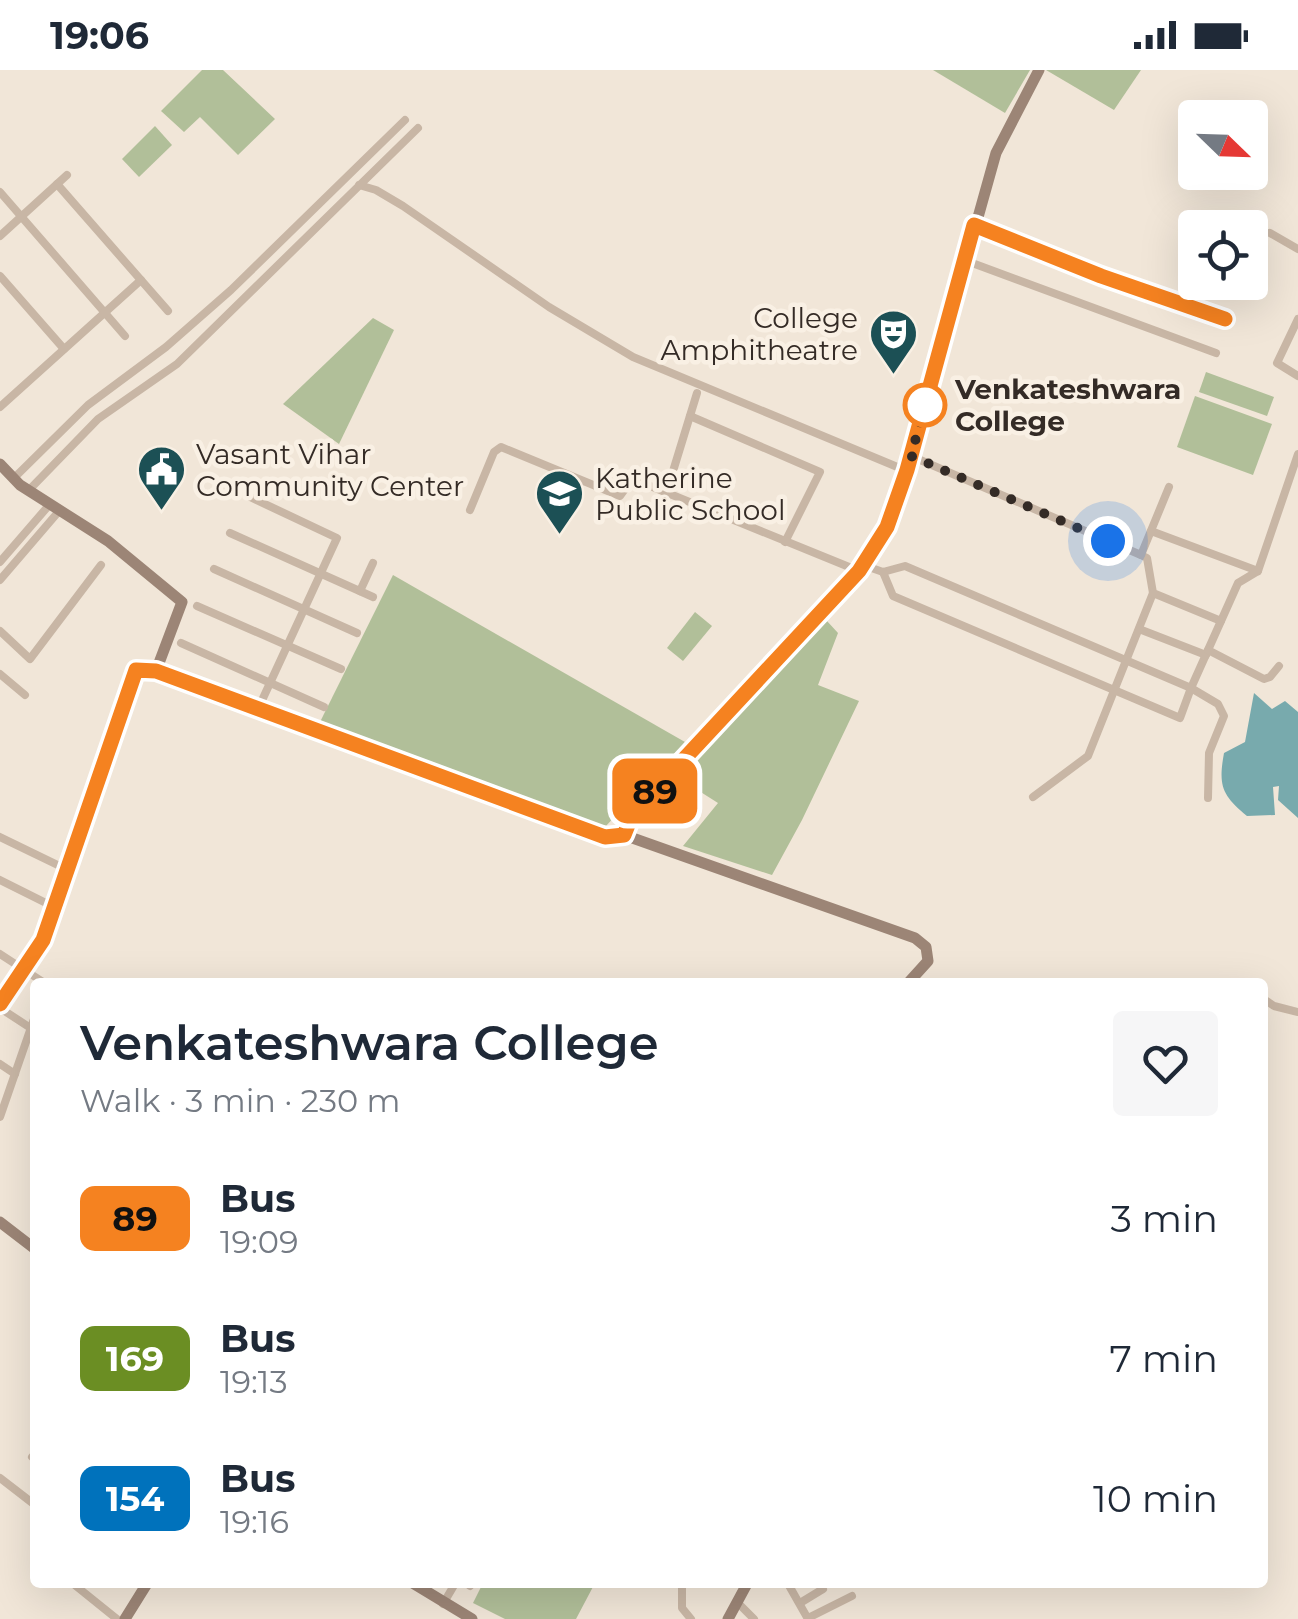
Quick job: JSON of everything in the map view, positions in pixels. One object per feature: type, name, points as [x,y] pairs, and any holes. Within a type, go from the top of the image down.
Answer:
[{"type":"main road","points":[[624,835],[632,815],[861,568],[887,527],[907,470],[996,153],[1039,70]]},
{"type":"main road","points":[[0,464],[13,480],[108,541],[182,602],[156,671],[605,837],[624,835],[915,938],[926,947],[928,961],[913,978]]},
{"type":"main road","points":[[0,1222],[30,1244]]},
{"type":"main road","points":[[125,1619],[140,1588]]},
{"type":"main road","points":[[420,1588],[472,1619]]},
{"type":"main road","points":[[728,1619],[745,1588]]},
{"type":"street","points":[[13,480],[88,405],[166,347],[231,290],[405,120]]},
{"type":"street","points":[[29,490],[98,419],[177,364],[418,128]]},
{"type":"street","points":[[0,236],[67,175]]},
{"type":"street","points":[[57,184],[168,310]]},
{"type":"street","points":[[358,185],[376,190],[403,206],[549,307],[633,357],[907,470]]},
{"type":"street","points":[[0,192],[125,336]]},
{"type":"street","points":[[974,225],[1101,276],[1225,319]]},
{"type":"street","points":[[1270,233],[1298,250]]},
{"type":"street","points":[[964,260],[1216,353]]},
{"type":"street","points":[[0,276],[64,349]]},
{"type":"street","points":[[0,407],[142,280]]},
{"type":"street","points":[[1298,319],[1277,364],[1298,376]]},
{"type":"street","points":[[166,347],[177,364]]},
{"type":"street","points":[[666,494],[697,393]]},
{"type":"street","points":[[690,416],[819,471],[785,542]]},
{"type":"street","points":[[69,424],[81,437]]},
{"type":"street","points":[[470,510],[499,447],[620,496],[638,481],[785,542],[861,568],[883,572],[905,566],[1191,688],[1218,704],[1224,716],[1209,753],[1208,798]]},
{"type":"street","points":[[883,572],[893,596],[1180,718],[1238,584],[1258,571],[1298,454]]},
{"type":"street","points":[[911,456],[1147,558],[1153,592],[1088,756],[1033,797]]},
{"type":"street","points":[[1287,486],[1298,489]]},
{"type":"street","points":[[1141,555],[1169,487]]},
{"type":"street","points":[[250,498],[337,538],[258,709]]},
{"type":"street","points":[[0,562],[55,507]]},
{"type":"street","points":[[0,580],[55,507]]},
{"type":"street","points":[[1151,532],[1258,571]]},
{"type":"street","points":[[230,533],[373,597]]},
{"type":"street","points":[[360,591],[373,562]]},
{"type":"street","points":[[0,632],[30,659],[101,565]]},
{"type":"street","points":[[214,569],[357,633]]},
{"type":"street","points":[[1153,592],[1221,621]]},
{"type":"street","points":[[197,606],[341,670]]},
{"type":"street","points":[[1139,629],[1207,652],[1264,678],[1270,677],[1278,666]]},
{"type":"street","points":[[181,643],[324,706]]},
{"type":"street","points":[[1,1111],[29,1027],[0,1006],[43,940],[136,670],[156,671]]},
{"type":"street","points":[[2,679],[24,695]]},
{"type":"street","points":[[0,838],[68,870]]},
{"type":"street","points":[[0,880],[54,907]]},
{"type":"street","points":[[0,954],[36,978]]},
{"type":"street","points":[[1268,1002],[1298,1012]]},
{"type":"street","points":[[0,1064],[15,1074]]},
{"type":"street","points":[[0,1478],[30,1501]]},
{"type":"street","points":[[79,1588],[117,1619]]},
{"type":"street","points":[[443,1604],[452,1588]]},
{"type":"street","points":[[682,1588],[682,1608],[691,1619]]},
{"type":"street","points":[[791,1588],[808,1619],[852,1596]]},
{"type":"street","points":[[800,1603],[823,1589]]},
{"type":"street","points":[[737,1602],[754,1619]]},
{"type":"green space","points":[[202,70],[223,70],[275,119],[238,155],[200,117],[184,132],[161,111]]},
{"type":"green space","points":[[933,70],[1030,70],[1005,113]]},
{"type":"green space","points":[[1046,70],[1141,70],[1114,110]]},
{"type":"green space","points":[[155,126],[172,145],[139,177],[122,159]]},
{"type":"green space","points":[[373,318],[394,330],[339,444],[283,404]]},
{"type":"green space","points":[[1206,372],[1274,397],[1267,416],[1199,392]]},
{"type":"green space","points":[[1195,396],[1272,424],[1253,475],[1177,447]]},
{"type":"green space","points":[[393,575],[685,742],[605,827],[318,726]]},
{"type":"green space","points":[[695,612],[712,626],[683,661],[667,648]]},
{"type":"green space","points":[[827,621],[838,633],[818,685],[859,701],[772,875],[683,846],[718,803],[677,777]]},
{"type":"green space","points":[[480,1588],[592,1588],[576,1619],[505,1619],[473,1603]]},
{"type":"water","points":[[1254,693],[1272,709],[1285,701],[1298,712],[1298,818],[1278,800],[1279,786],[1273,787],[1275,815],[1247,816],[1224,789],[1224,753],[1245,742]]},
{"type":"bus line","name":"89","points":[[0,1004],[43,940],[136,670],[156,671],[605,837],[624,835],[632,815],[859,571],[887,527],[907,470],[974,225],[1101,276],[1225,319]]},
{"type":"place","name":"College Amphitheatre","points":[[893,376]]},
{"type":"place","name":"Venkateshwara College","points":[[925,405]]},
{"type":"place","name":"Vasant Vihar Community Center","points":[[161,512]]},
{"type":"place","name":"Katherine Public School","points":[[560,536]]},
{"type":"route","points":[[925,405],[911,456],[1108,541]]}]
